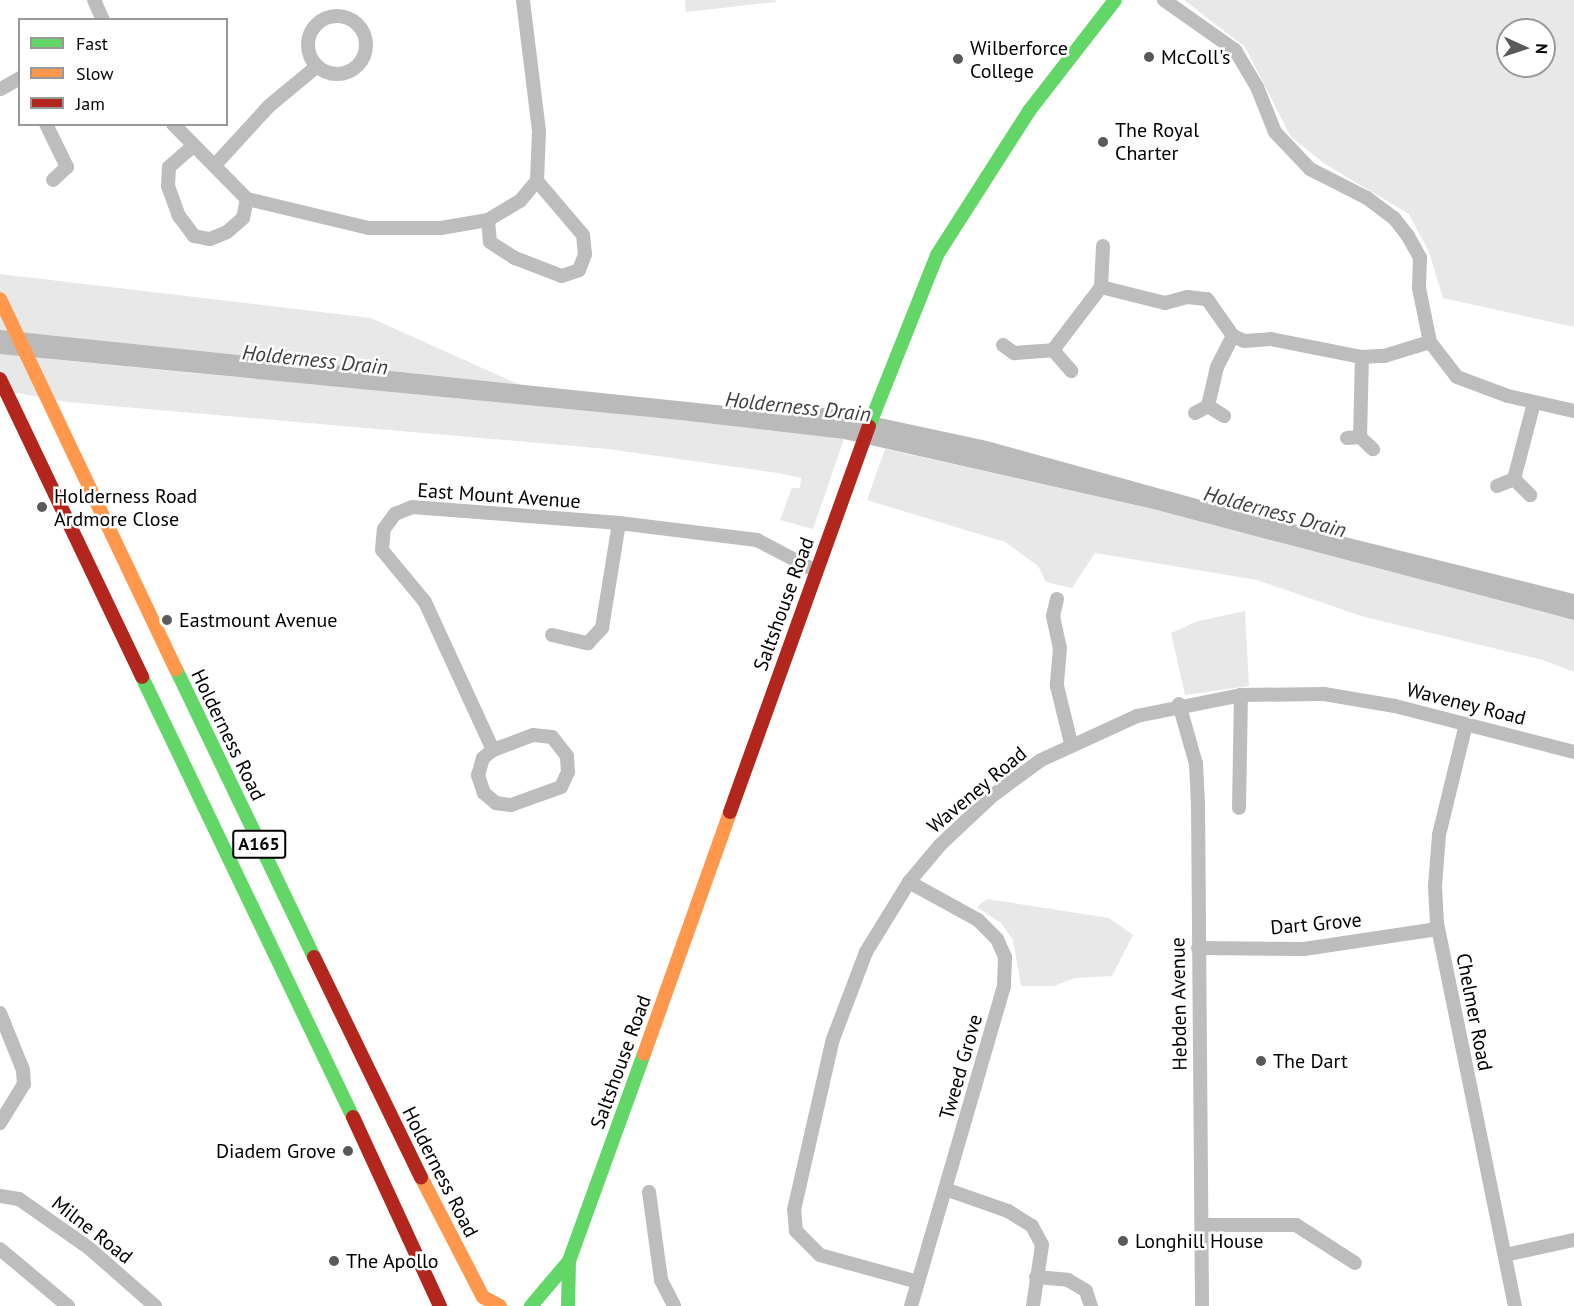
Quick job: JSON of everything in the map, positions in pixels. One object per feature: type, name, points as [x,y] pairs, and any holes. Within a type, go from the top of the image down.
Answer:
[{"type":"main road","name":"Saltshouse Road","points":[[568,1306],[569,1261],[853,469],[888,374],[937,255],[1029,111],[1115,0]]},
{"type":"main road","name":"Holderness Road","points":[[0,299],[395,1128],[483,1297],[500,1306]]},
{"type":"main road","name":"A165","points":[[1,382],[432,1283],[440,1306]]},
{"type":"main road","name":"Saltshouse Road","points":[[531,1306],[569,1261]]},
{"type":"street","points":[[94,0],[101,18]]},
{"type":"street","points":[[175,126],[192,147],[215,165],[247,199],[369,228],[441,228],[488,220],[520,201],[537,181],[539,131],[523,0]]},
{"type":"street","points":[[1164,0],[1236,50],[1275,132],[1310,169],[1367,198],[1394,218],[1408,236],[1420,258],[1419,288],[1430,342],[1457,377],[1534,403],[1574,411]]},
{"type":"street","points":[[327,17],[347,17],[356,22],[366,48],[359,65],[333,75],[316,67],[307,49],[311,30],[327,17]]},
{"type":"street","points":[[215,165],[269,106],[316,67]]},
{"type":"street","points":[[1,89],[18,79]]},
{"type":"street","points":[[47,126],[67,167],[53,180]]},
{"type":"street","points":[[192,147],[169,167],[168,186],[178,216],[194,236],[210,239],[227,232],[243,218],[247,199]]},
{"type":"street","points":[[488,220],[490,242],[515,258],[562,276],[579,270],[585,254],[583,235],[537,181]]},
{"type":"street","points":[[1003,345],[1014,352],[1053,350],[1101,287],[1103,246]]},
{"type":"street","points":[[1101,287],[1165,303],[1187,297],[1207,299],[1233,336],[1244,341],[1271,339],[1362,357],[1384,356],[1430,342]]},
{"type":"street","points":[[1208,406],[1217,366],[1233,336]]},
{"type":"street","points":[[1053,350],[1071,371]]},
{"type":"street","points":[[1362,357],[1354,438],[1373,449]]},
{"type":"street","points":[[1514,479],[1534,403]]},
{"type":"street","points":[[1195,412],[1208,406]]},
{"type":"street","points":[[1208,406],[1224,416]]},
{"type":"street","points":[[1497,486],[1514,479]]},
{"type":"street","points":[[1514,479],[1530,495]]},
{"type":"street","name":"East Mount Avenue","points":[[493,750],[424,602],[382,550],[384,529],[395,514],[412,507],[619,523],[757,540],[816,571]]},
{"type":"street","points":[[552,635],[588,643],[602,628],[619,523]]},
{"type":"street","points":[[1057,599],[1053,616],[1060,648],[1057,686],[1071,743]]},
{"type":"street","name":"Waveney Road","points":[[918,1282],[820,1255],[796,1231],[794,1210],[833,1039],[866,952],[909,882],[940,845],[993,796],[1071,743],[1137,716],[1179,704],[1241,695],[1324,694],[1395,706],[1574,752]]},
{"type":"street","points":[[1239,808],[1241,695]]},
{"type":"street","name":"Hebden Avenue","points":[[1179,704],[1196,764],[1203,1225],[1202,1306]]},
{"type":"street","name":"Chelmer Road","points":[[1466,724],[1439,835],[1435,886],[1438,929],[1515,1306]]},
{"type":"street","points":[[533,735],[552,737],[567,756],[568,772],[561,787],[511,805],[496,803],[484,793],[478,775],[483,758],[493,750],[533,735]]},
{"type":"street","name":"Tweed Grove","points":[[909,882],[978,920],[997,939],[1005,957],[1004,986],[911,1306]]},
{"type":"street","name":"Dart Grove","points":[[1198,948],[1304,949],[1438,929]]},
{"type":"street","points":[[0,1013],[23,1070],[24,1084],[0,1123]]},
{"type":"street","points":[[945,1189],[1008,1211],[1032,1226],[1042,1245],[1033,1306]]},
{"type":"street","points":[[650,1192],[644,1208],[661,1280],[674,1306]]},
{"type":"street","name":"Milne Road","points":[[0,1196],[19,1199],[88,1248],[154,1306]]},
{"type":"street","points":[[1203,1225],[1296,1225],[1355,1263]]},
{"type":"street","points":[[1506,1255],[1574,1240]]},
{"type":"street","points":[[0,1249],[68,1306]]},
{"type":"street","points":[[1036,1277],[1068,1280],[1086,1291],[1091,1306]]},
{"type":"shaded area","points":[[685,0],[775,0],[776,2],[686,12]]},
{"type":"shaded area","points":[[1184,0],[1574,0],[1574,327],[1443,298],[1429,252],[1409,214],[1325,164],[1291,137],[1245,47]]},
{"type":"shaded area","points":[[0,274],[371,318],[518,384],[38,334],[49,359],[680,420],[844,439],[813,529],[780,520],[792,488],[800,488],[801,478],[778,473],[608,449],[67,402],[0,390]]},
{"type":"shaded area","points":[[0,330],[726,406],[826,408],[866,415],[987,441],[1237,510],[1574,594],[1574,620],[1153,509],[844,439],[680,420],[0,354]]},
{"type":"shaded area","points":[[885,449],[1153,509],[1574,620],[1574,672],[1543,660],[1361,616],[1257,580],[1095,553],[1072,588],[1046,582],[1038,566],[1005,542],[867,500]]},
{"type":"shaded area","points":[[1245,611],[1249,686],[1185,695],[1171,633],[1198,621]]},
{"type":"shaded area","points":[[987,899],[1109,918],[1133,935],[1112,976],[1075,978],[1054,986],[1021,986],[1013,940],[1001,923],[977,907]]},
{"type":"traffic: fast","points":[[869,426],[937,255],[1029,111],[1115,0]]},
{"type":"traffic: fast","points":[[176,669],[314,957]]},
{"type":"traffic: fast","points":[[142,677],[353,1117]]},
{"type":"traffic: fast","points":[[531,1306],[569,1261],[644,1054]]},
{"type":"traffic: fast","points":[[568,1306],[569,1261]]},
{"type":"traffic: slow","points":[[0,299],[176,669]]},
{"type":"traffic: slow","points":[[644,1054],[730,812]]},
{"type":"traffic: slow","points":[[421,1177],[483,1297],[500,1306]]},
{"type":"traffic: jam","points":[[0,379],[142,677]]},
{"type":"traffic: jam","points":[[730,812],[869,426]]},
{"type":"traffic: jam","points":[[314,957],[421,1177]]},
{"type":"traffic: jam","points":[[353,1117],[440,1306]]},
{"type":"place","name":"McColl's","points":[[1149,57]]},
{"type":"place","name":"Wilberforce College","points":[[958,59]]},
{"type":"place","name":"The Royal Charter","points":[[1103,142]]},
{"type":"place","name":"Holderness Road Ardmore Close","points":[[42,507]]},
{"type":"place","name":"Eastmount Avenue","points":[[167,620]]},
{"type":"place","name":"The Dart","points":[[1261,1061]]},
{"type":"place","name":"Diadem Grove","points":[[348,1151]]},
{"type":"place","name":"Longhill House","points":[[1123,1241]]},
{"type":"place","name":"The Apollo","points":[[334,1261]]},
{"type":"water label","name":"Holderness Drain","points":[[315,360]]},
{"type":"water label","name":"Holderness Drain","points":[[798,407]]},
{"type":"water label","name":"Holderness Drain","points":[[1275,512]]}]
